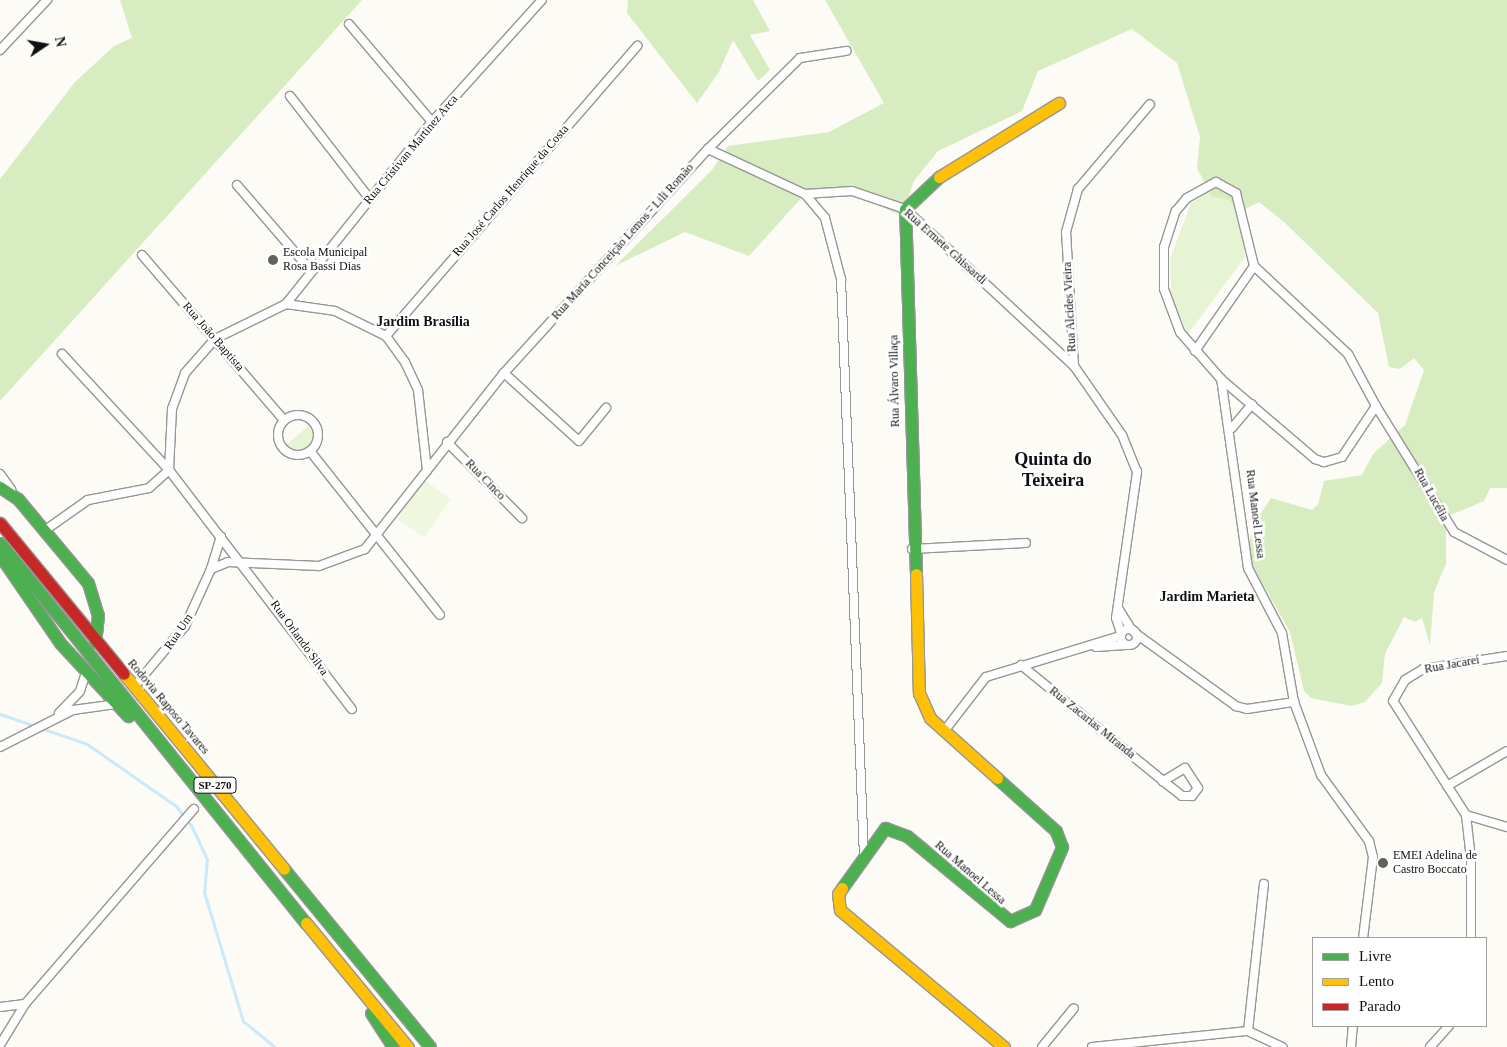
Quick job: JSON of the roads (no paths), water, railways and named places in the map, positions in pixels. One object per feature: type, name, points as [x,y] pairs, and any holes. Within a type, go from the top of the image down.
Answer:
[{"type":"main road","points":[[905,209],[948,168],[1058,103]]},
{"type":"main road","name":"Rua Álvaro Villaça","points":[[905,209],[912,549],[919,693],[930,718],[945,730]]},
{"type":"main road","points":[[0,487],[18,499],[94,593],[98,615],[95,642]]},
{"type":"main road","name":"Rodovia Raposo Tavares","points":[[0,522],[95,642],[430,1047]]},
{"type":"main road","name":"SP-270","points":[[0,543],[156,741],[332,950],[408,1047]]},
{"type":"main road","points":[[0,556],[37,612],[86,672],[116,704],[156,741]]},
{"type":"main road","name":"Rua Manoel Lessa","points":[[945,730],[1056,831],[1060,855],[1034,910],[1017,921],[999,917],[894,829],[885,828],[838,894],[840,910],[1004,1047]]},
{"type":"main road","points":[[332,950],[392,1047]]},
{"type":"street","points":[[0,50],[47,0]]},
{"type":"street","name":"Rua Cristivan Martinez Arca","points":[[286,304],[310,270],[432,122],[542,0]]},
{"type":"street","points":[[349,24],[432,122]]},
{"type":"street","name":"Rua José Carlos Henrique da Costa","points":[[386,336],[637,46]]},
{"type":"street","name":"Rua Maria Conceição Lemos - Lili Romão","points":[[247,566],[334,563],[365,549],[378,536],[447,442],[504,373],[708,149],[800,58],[846,51]]},
{"type":"street","points":[[290,96],[370,199]]},
{"type":"street","name":"Rua Alcides Vieira","points":[[1121,634],[1116,623],[1137,472],[1122,435],[1074,366],[1068,211],[1078,188],[1150,104]]},
{"type":"street","name":"Rua Ermete Ghissardi","points":[[708,149],[805,194],[852,191],[905,209],[1074,366]]},
{"type":"street","points":[[1195,352],[1254,266],[1236,193],[1216,182],[1187,198],[1168,229],[1162,268],[1169,308],[1195,352],[1221,378],[1315,459],[1324,462],[1342,457],[1376,406]]},
{"type":"street","points":[[238,185],[310,270]]},
{"type":"street","points":[[805,194],[825,218],[841,279],[864,856]]},
{"type":"street","name":"Rua João Baptista","points":[[142,255],[284,420]]},
{"type":"street","name":"Rua Lucélia","points":[[1254,266],[1348,354],[1376,406],[1454,532],[1507,560]]},
{"type":"street","points":[[44,531],[74,507],[149,488],[169,470],[172,409],[179,388],[195,359],[215,339],[286,304],[335,311],[386,336],[405,362],[418,390],[427,470]]},
{"type":"street","name":"Rua Orlando Silva","points":[[62,354],[169,470],[221,537],[247,566],[352,710]]},
{"type":"street","points":[[504,373],[579,441],[606,408]]},
{"type":"street","name":"Rua Manoel Lessa","points":[[1221,378],[1232,428],[1248,568],[1282,633],[1294,702],[1321,775],[1369,841],[1373,857],[1363,937]]},
{"type":"street","points":[[1232,428],[1252,404]]},
{"type":"street","points":[[300,414],[314,422],[318,441],[310,452],[299,455],[283,448],[278,430],[284,420],[300,414]]},
{"type":"street","name":"Rua Cinco","points":[[447,442],[522,518]]},
{"type":"street","points":[[310,452],[440,615]]},
{"type":"street","points":[[0,474],[18,499]]},
{"type":"street","name":"Rua Um","points":[[134,687],[185,626],[211,570],[221,537]]},
{"type":"street","points":[[912,549],[1026,543]]},
{"type":"street","points":[[211,570],[228,562],[247,566]]},
{"type":"street","points":[[1118,608],[1134,631],[1154,643],[1236,706],[1247,709],[1294,702]]},
{"type":"street","points":[[945,730],[986,677],[1021,665],[1086,648],[1121,634],[1134,631]]},
{"type":"street","points":[[1134,631],[1136,642]]},
{"type":"street","points":[[1121,634],[1126,645]]},
{"type":"street","points":[[1086,648],[1126,645],[1136,642],[1154,643]]},
{"type":"street","name":"Rua Jacareí","points":[[1447,786],[1396,712],[1394,694],[1405,680],[1423,669],[1507,656]]},
{"type":"street","name":"Rua Zacarias Miranda","points":[[1021,665],[1163,781],[1185,798],[1198,788],[1185,768],[1163,781]]},
{"type":"street","points":[[56,716],[80,691],[86,672]]},
{"type":"street","points":[[0,747],[56,716],[100,704],[116,704]]},
{"type":"street","points":[[1471,937],[1471,859],[1466,815],[1447,786],[1507,751]]},
{"type":"street","points":[[0,1045],[25,1004],[169,842],[180,821],[192,810]]},
{"type":"street","points":[[1466,815],[1507,827]]},
{"type":"street","points":[[1248,1031],[1264,884]]},
{"type":"street","points":[[0,1007],[25,1004]]},
{"type":"street","points":[[1042,1047],[1074,1008]]},
{"type":"street","points":[[1351,1047],[1353,1027]]},
{"type":"street","points":[[1430,1047],[1448,1027]]},
{"type":"street","points":[[1092,1047],[1248,1031],[1282,1047]]},
{"type":"waterway","points":[[0,714],[87,744],[176,806],[191,825],[207,859],[204,892],[243,1021],[275,1047]]},
{"type":"place","name":"Escola Municipal Rosa Bassi Dias","points":[[273,260]]},
{"type":"place","name":"EMEI Adelina de Castro Boccato","points":[[1383,863]]},
{"type":"district","name":"Jardim Brasília","points":[[423,322]]},
{"type":"district","name":"Quinta do Teixeira","points":[[1053,470]]},
{"type":"district","name":"Jardim Marieta","points":[[1207,597]]}]
